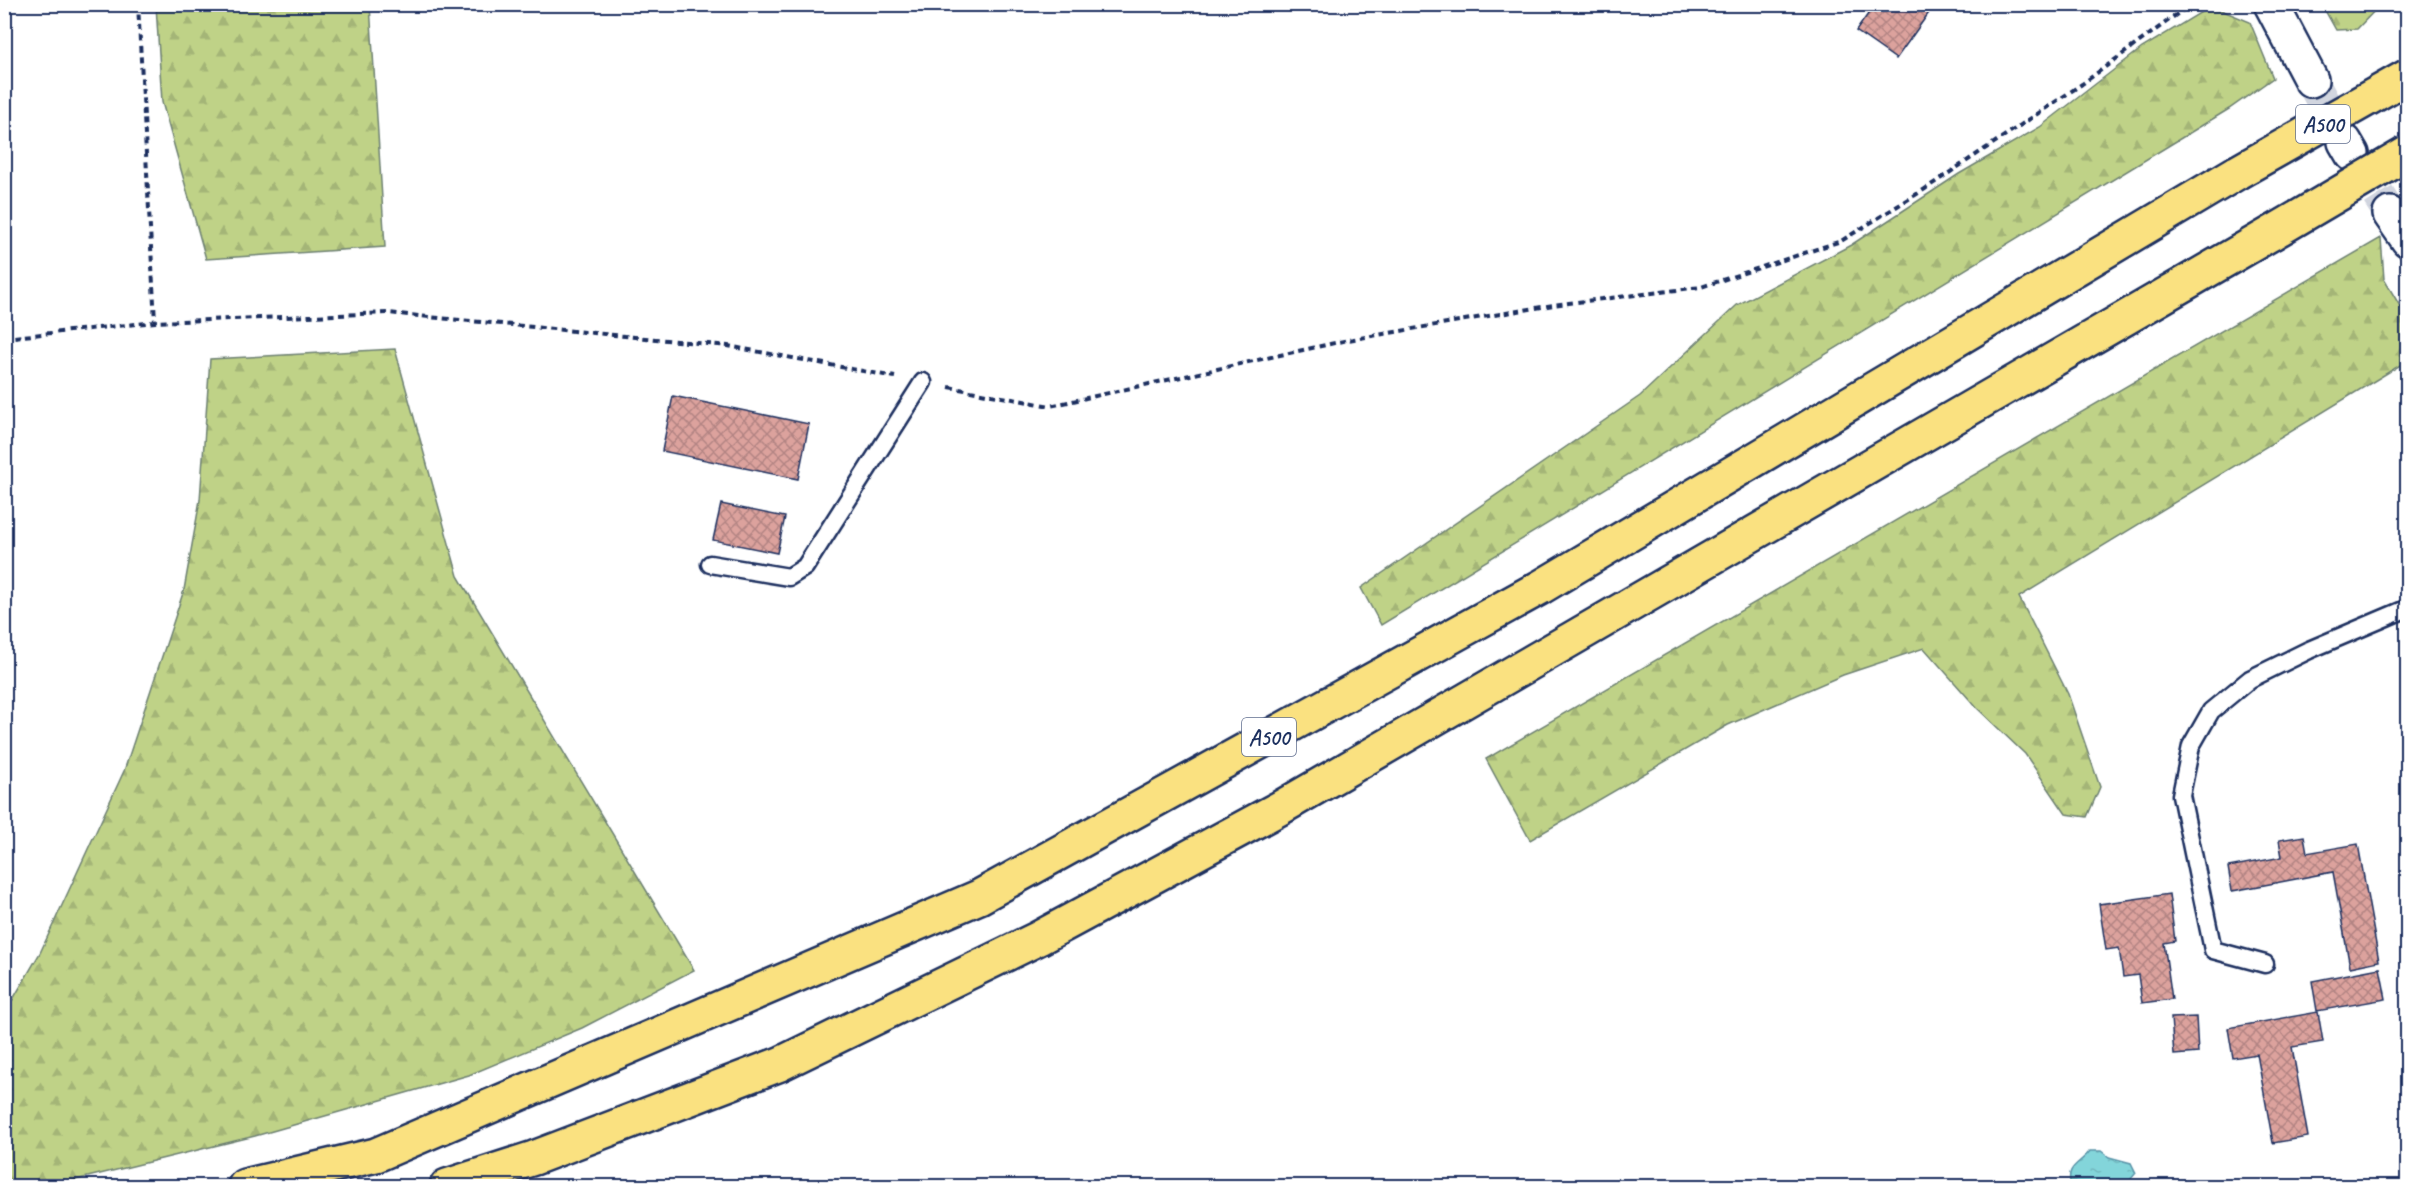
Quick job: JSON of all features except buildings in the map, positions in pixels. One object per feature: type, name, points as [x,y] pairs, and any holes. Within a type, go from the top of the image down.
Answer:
[{"type":"highway","name":"A500","points":[[245,1186],[376,1155],[979,897],[1541,587],[2238,172],[2408,76]]},
{"type":"highway","points":[[447,1186],[534,1158],[780,1064],[1039,938],[1280,808],[2408,153]]},
{"type":"street","points":[[2271,4],[2311,80]]},
{"type":"lane","points":[[710,564],[789,577],[805,567],[923,382]]},
{"type":"lane","points":[[2265,964],[2213,950],[2181,795],[2191,746],[2211,711],[2250,679],[2309,650],[2408,608]]},
{"type":"path","points":[[138,4],[155,322]]},
{"type":"path","points":[[4,338],[155,322],[388,313],[728,346],[1050,406],[1348,340],[1553,305],[1701,287],[1840,241],[1925,189],[2082,84],[2191,4]]},
{"type":"green space","points":[[156,5],[370,5],[385,247],[206,259],[162,102]]},
{"type":"green space","points":[[2322,5],[2380,5],[2357,29],[2336,30]]},
{"type":"green space","points":[[2211,6],[2250,22],[2273,78],[2229,109],[1381,625],[1361,588],[1640,396],[1737,305],[1851,245],[1959,174],[2040,127],[2142,48]]},
{"type":"green space","points":[[2381,238],[2384,279],[2407,318],[2407,361],[2019,597],[2068,694],[2100,787],[2087,817],[2066,814],[2025,754],[1977,708],[1924,648],[1843,675],[1728,725],[1530,840],[1486,759]]},
{"type":"green space","points":[[395,349],[458,576],[694,970],[582,1028],[469,1075],[255,1136],[51,1186],[5,1186],[5,1013],[40,953],[124,771],[184,590],[200,500],[210,359]]},
{"type":"water","points":[[2090,1151],[2101,1151],[2109,1157],[2131,1163],[2136,1173],[2125,1186],[2071,1186],[2071,1170]]},
{"type":"tunnel","points":[[2311,80],[2345,142]]},
{"type":"tunnel","points":[[2352,154],[2390,214]]}]
